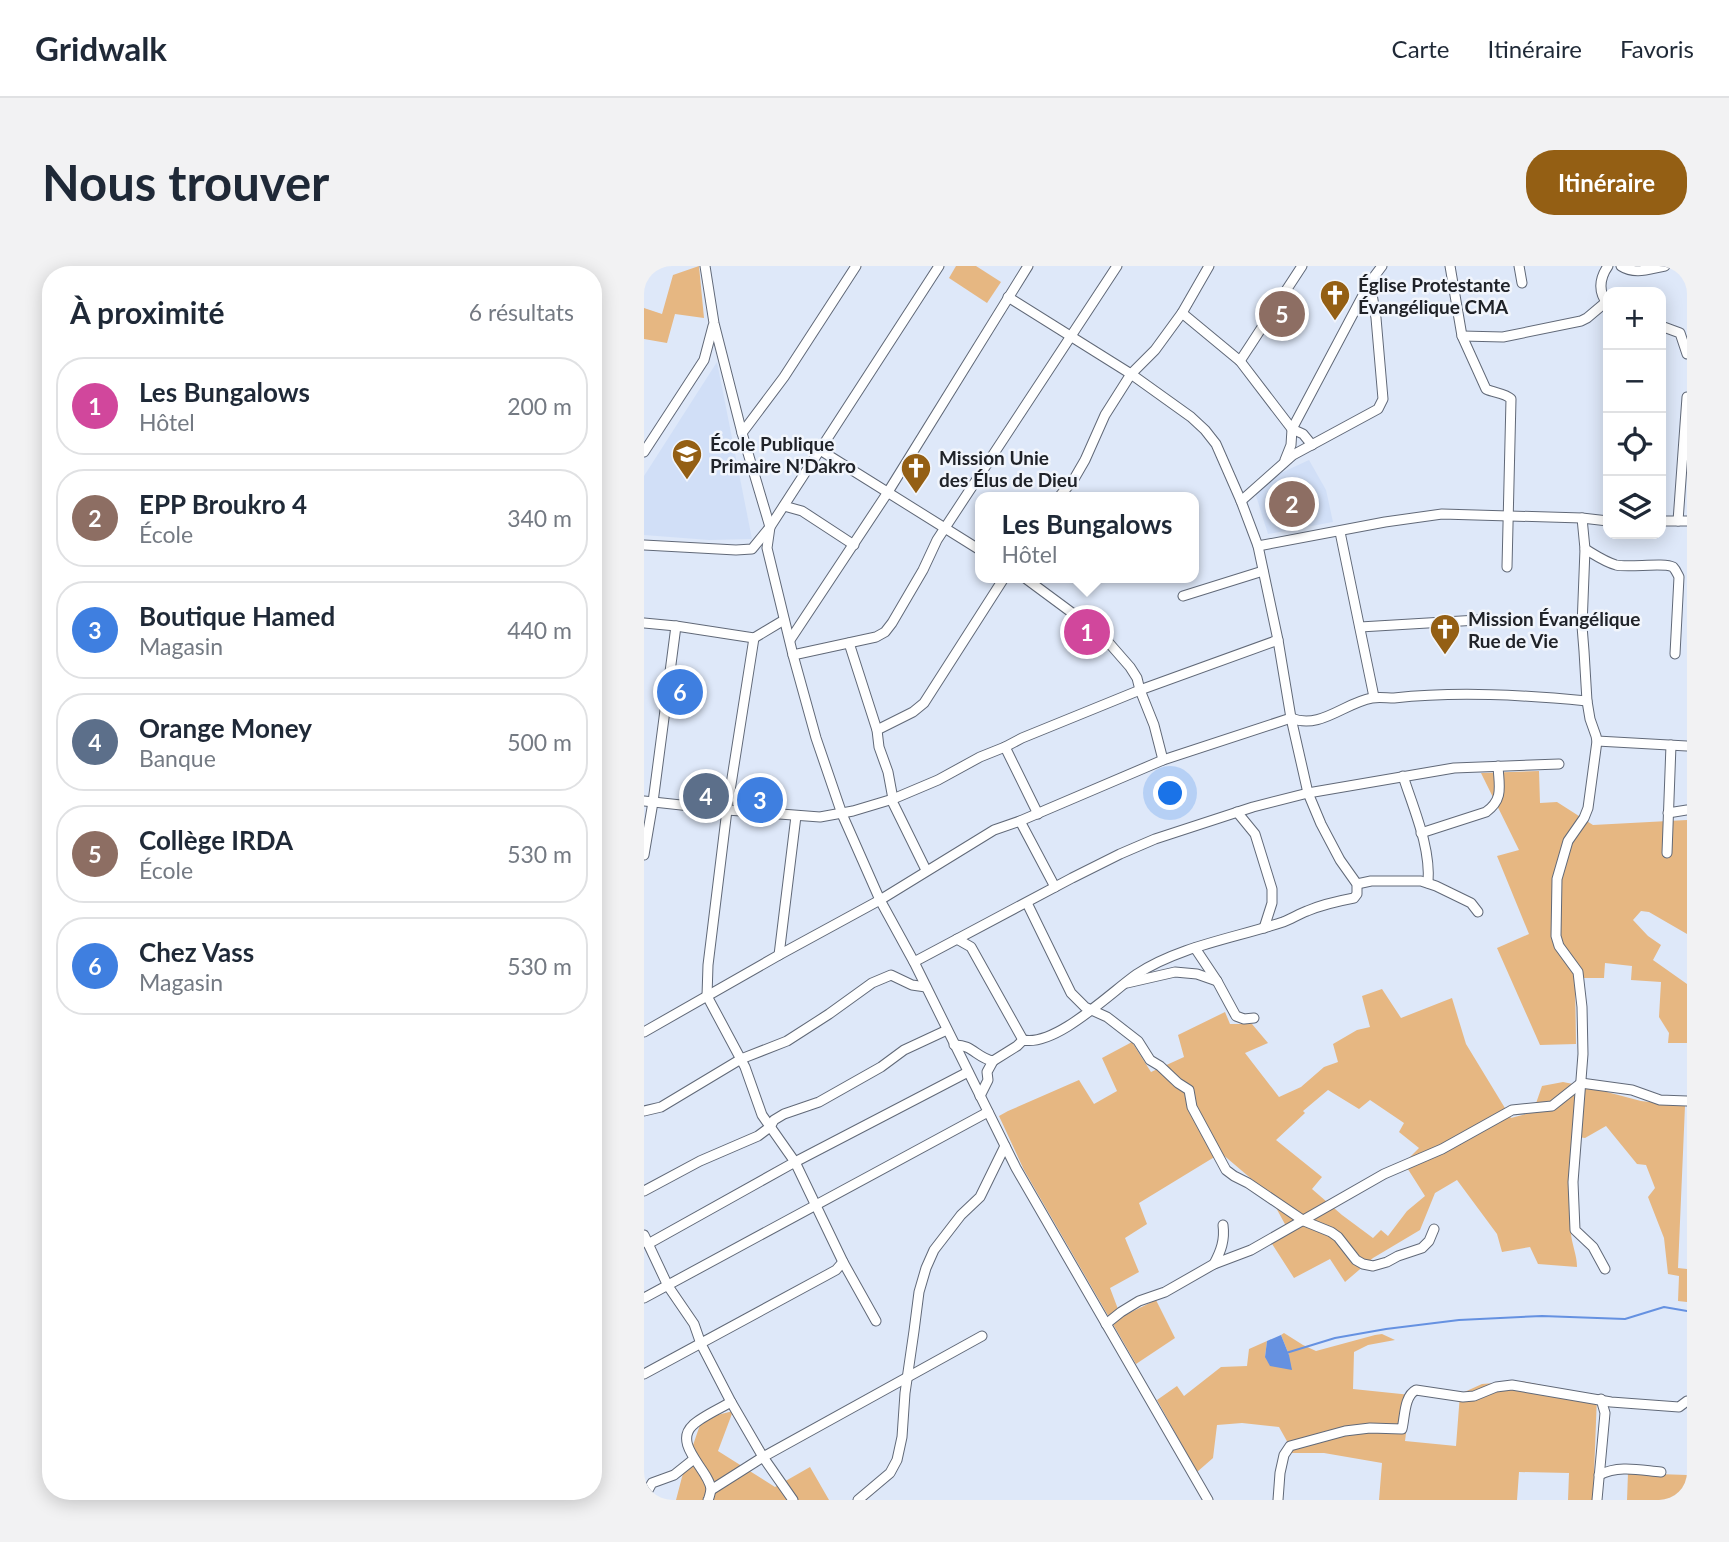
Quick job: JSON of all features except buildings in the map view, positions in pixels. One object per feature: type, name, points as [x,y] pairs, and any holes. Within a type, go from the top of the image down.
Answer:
[{"type":"street","points":[[705,266],[714,323],[742,433],[770,527],[767,548],[784,620],[816,738],[842,814],[880,900],[914,962],[1005,1146],[1057,1241],[1208,1500]]},
{"type":"street","points":[[742,433],[784,377],[856,266]]},
{"type":"street","points":[[644,545],[752,549],[784,506],[939,266]]},
{"type":"street","points":[[790,640],[888,492],[1028,266]]},
{"type":"street","points":[[793,655],[885,632],[923,570],[937,540],[1117,266]]},
{"type":"street","points":[[1063,492],[1085,460],[1105,415],[1130,374],[1155,350],[1182,313],[1209,266]]},
{"type":"street","points":[[1240,362],[1302,266]]},
{"type":"street","points":[[1285,461],[1291,445],[1292,429],[1370,282],[1382,266]]},
{"type":"street","points":[[1450,266],[1462,336],[1486,389],[1511,400],[1507,567]]},
{"type":"street","points":[[1519,266],[1522,283]]},
{"type":"street","points":[[1603,295],[1602,275],[1608,266]]},
{"type":"street","points":[[1621,266],[1635,272],[1665,266]]},
{"type":"street","points":[[1241,502],[1285,461],[1378,409],[1383,399],[1370,282]]},
{"type":"street","points":[[980,1096],[993,1061],[1023,1040],[1032,1041],[1055,1033],[1093,1010],[1152,965],[1195,948],[1287,921],[1308,910],[1354,898],[1357,894],[1357,884],[1340,860],[1308,793],[1258,546],[1216,444],[1191,417],[1130,374],[1009,297]]},
{"type":"street","points":[[1462,336],[1503,337],[1581,321],[1603,306]]},
{"type":"street","points":[[1182,313],[1240,362],[1292,429],[1303,434],[1312,445]]},
{"type":"street","points":[[644,452],[704,359],[714,323]]},
{"type":"street","points":[[1666,328],[1680,333],[1687,354]]},
{"type":"street","points":[[1682,521],[1687,397]]},
{"type":"street","points":[[820,450],[975,547]]},
{"type":"street","points":[[784,506],[802,511],[854,545]]},
{"type":"street","points":[[1258,546],[1442,514],[1603,520]]},
{"type":"street","points":[[1582,518],[1585,549],[1582,626],[1587,701],[1597,741],[1588,808],[1568,841],[1557,878],[1556,936],[1559,946],[1578,972],[1582,1007],[1581,1083],[1573,1182],[1575,1230],[1593,1248],[1605,1269]]},
{"type":"street","points":[[1340,532],[1374,698]]},
{"type":"street","points":[[1585,549],[1616,565],[1667,566],[1676,570],[1679,577],[1675,654]]},
{"type":"street","points":[[1183,596],[1263,571]]},
{"type":"street","points":[[877,730],[913,712],[924,702],[1001,583]]},
{"type":"street","points":[[1032,583],[1102,635],[1130,667],[1137,678],[1139,690],[1154,725],[1163,760]]},
{"type":"street","points":[[644,623],[754,638],[784,620]]},
{"type":"street","points":[[1360,628],[1478,620]]},
{"type":"street","points":[[644,855],[648,802],[676,626]]},
{"type":"street","points":[[754,638],[727,810],[708,965],[707,996],[746,1067],[762,1115],[795,1162],[843,1262],[876,1321]]},
{"type":"street","points":[[648,802],[796,816],[842,814],[893,799],[1022,738],[1139,690],[1278,640]]},
{"type":"street","points":[[849,643],[877,730],[893,803],[926,870]]},
{"type":"street","points":[[644,1032],[880,900],[993,830],[1038,814],[1163,760],[1291,718],[1300,722],[1315,721],[1352,704],[1374,698],[1530,695],[1587,701]]},
{"type":"street","points":[[1597,741],[1687,746]]},
{"type":"street","points":[[1667,853],[1671,745]]},
{"type":"street","points":[[1005,747],[1038,814]]},
{"type":"street","points":[[914,962],[1120,854],[1155,839],[1237,812],[1308,793],[1454,768],[1559,764]]},
{"type":"street","points":[[1421,833],[1486,812],[1494,806],[1499,793],[1499,766]]},
{"type":"street","points":[[1403,776],[1421,833],[1429,869],[1428,883]]},
{"type":"street","points":[[1668,813],[1687,810]]},
{"type":"street","points":[[1237,812],[1255,834],[1272,889],[1272,903],[1265,928]]},
{"type":"street","points":[[779,955],[796,816]]},
{"type":"street","points":[[1020,821],[1055,887]]},
{"type":"street","points":[[1357,884],[1410,880],[1428,883],[1471,903],[1478,912]]},
{"type":"street","points":[[1027,903],[1071,993],[1085,1007],[1107,1017],[1138,1041],[1150,1060],[1189,1090],[1192,1107],[1226,1170],[1304,1221],[1331,1232],[1363,1265],[1373,1266],[1422,1248],[1429,1241],[1434,1229]]},
{"type":"street","points":[[957,939],[971,947],[1023,1040]]},
{"type":"street","points":[[1195,948],[1236,1016],[1254,1018]]},
{"type":"street","points":[[1126,983],[1175,972],[1197,974],[1217,981]]},
{"type":"street","points":[[644,1111],[661,1107],[741,1059],[787,1041],[872,983],[891,975],[912,985],[926,987]]},
{"type":"street","points":[[644,1191],[700,1161],[758,1136],[784,1114],[819,1102],[881,1067],[904,1050],[947,1030]]},
{"type":"street","points":[[954,1045],[963,1044],[985,1059],[993,1061]]},
{"type":"street","points":[[793,1500],[763,1457],[731,1402],[701,1344],[694,1324],[668,1286],[646,1240],[968,1072]]},
{"type":"street","points":[[1106,1324],[1139,1301],[1165,1292],[1214,1264],[1251,1250],[1384,1174],[1441,1149],[1512,1110],[1552,1105],[1581,1083],[1632,1090],[1660,1100],[1687,1101]]},
{"type":"street","points":[[644,1298],[988,1112]]},
{"type":"street","points":[[858,1500],[890,1473],[897,1460],[919,1292],[926,1268],[934,1250],[961,1214],[980,1197],[1005,1146]]},
{"type":"street","points":[[1214,1264],[1221,1251],[1223,1225]]},
{"type":"street","points":[[644,1374],[836,1270],[843,1262]]},
{"type":"street","points":[[711,1490],[763,1457],[982,1336]]},
{"type":"street","points":[[1278,1500],[1284,1455],[1290,1446],[1345,1431],[1370,1428],[1402,1429],[1408,1398],[1411,1392],[1416,1390],[1463,1397],[1512,1385],[1611,1402],[1679,1407],[1687,1401]]},
{"type":"street","points":[[1597,1500],[1605,1413],[1601,1399]]},
{"type":"street","points":[[708,1500],[711,1490],[703,1471],[694,1459],[687,1440],[688,1433],[692,1426],[731,1402]]},
{"type":"street","points":[[644,1498],[652,1483],[674,1475],[694,1459]]},
{"type":"street","points":[[1599,1475],[1623,1468],[1661,1472]]},
{"type":"shaded area","points":[[699,266],[704,318],[675,314],[667,343],[644,339],[644,308],[662,314],[673,275]]},
{"type":"shaded area","points":[[956,266],[976,266],[1001,282],[987,303],[949,278]]},
{"type":"shaded area","points":[[717,362],[752,539],[709,540],[644,535],[644,476]]},
{"type":"shaded area","points":[[1309,460],[1326,490],[1333,522],[1268,534],[1253,486]]},
{"type":"shaded area","points":[[1539,771],[1540,803],[1557,802],[1593,825],[1687,820],[1687,934],[1649,912],[1641,911],[1633,920],[1661,945],[1653,960],[1687,984],[1687,1043],[1668,1043],[1669,1033],[1659,1017],[1661,982],[1631,980],[1632,966],[1605,963],[1604,978],[1575,978],[1576,1044],[1540,1045],[1497,948],[1529,934],[1497,856],[1519,850],[1481,773]]},
{"type":"shaded area","points":[[1382,989],[1401,1018],[1452,998],[1466,1044],[1511,1118],[1533,1112],[1542,1086],[1563,1082],[1641,1101],[1685,1106],[1678,1268],[1687,1269],[1687,1302],[1678,1301],[1679,1276],[1668,1274],[1664,1238],[1648,1197],[1655,1188],[1646,1165],[1637,1164],[1606,1126],[1585,1138],[1578,1137],[1571,1210],[1571,1234],[1577,1267],[1538,1264],[1530,1247],[1502,1252],[1497,1234],[1457,1180],[1435,1193],[1420,1230],[1373,1258],[1345,1282],[1330,1259],[1294,1278],[1267,1236],[1286,1226],[1268,1193],[1221,1153],[1139,1203],[1147,1224],[1125,1238],[1139,1272],[1110,1288],[1121,1317],[1156,1300],[1175,1338],[1136,1364],[1024,1170],[999,1116],[1079,1080],[1094,1104],[1117,1091],[1102,1058],[1132,1042],[1151,1072],[1184,1057],[1178,1035],[1225,1012],[1230,1024],[1252,1024],[1268,1043],[1245,1053],[1279,1097],[1301,1087],[1324,1067],[1338,1062],[1333,1044],[1357,1030],[1370,1027],[1362,996]],"holes":[[[1328,1090],[1359,1109],[1370,1100],[1404,1123],[1399,1132],[1419,1148],[1404,1163],[1425,1196],[1407,1211],[1388,1236],[1381,1230],[1373,1238],[1342,1215],[1312,1189],[1322,1177],[1276,1140],[1305,1113],[1303,1111]]]},
{"type":"shaded area","points":[[1284,1333],[1316,1351],[1382,1334],[1395,1340],[1368,1345],[1354,1352],[1353,1389],[1411,1395],[1405,1441],[1456,1446],[1460,1394],[1482,1384],[1521,1381],[1597,1396],[1593,1500],[1568,1500],[1569,1473],[1519,1472],[1517,1500],[1379,1500],[1382,1463],[1324,1453],[1289,1453],[1288,1443],[1279,1427],[1242,1423],[1217,1425],[1213,1458],[1197,1472],[1157,1400],[1177,1386],[1184,1396],[1221,1367],[1247,1366],[1249,1349],[1267,1341],[1265,1357],[1289,1355],[1281,1335]]},
{"type":"shaded area","points":[[733,1411],[718,1451],[775,1487],[810,1467],[829,1500],[676,1500],[702,1419]]},
{"type":"shaded area","points":[[1628,1473],[1687,1475],[1687,1500],[1627,1500]]},
{"type":"water","points":[[1281,1335],[1292,1370],[1270,1366],[1265,1357],[1267,1341]]},
{"type":"waterway","points":[[1286,1353],[1335,1338],[1459,1320],[1542,1316],[1625,1319],[1664,1307],[1687,1311]]},
{"type":"place","name":"Collège IRDA","points":[[1282,314]]},
{"type":"place","name":"Église Protestante Évangélique CMA","points":[[1335,322]]},
{"type":"place","name":"École Publique Primaire N'Dakro","points":[[687,481]]},
{"type":"place","name":"Mission Unie des Élus de Dieu","points":[[916,495]]},
{"type":"place","name":"EPP Broukro 4","points":[[1292,504]]},
{"type":"place","name":"Les Bungalows","points":[[1087,632]]},
{"type":"place","name":"Mission Évangélique Rue de Vie","points":[[1445,656]]},
{"type":"place","name":"Chez Vass","points":[[680,692]]},
{"type":"place","name":"Orange Money","points":[[706,796]]},
{"type":"place","name":"Boutique Hamed","points":[[760,800]]}]
